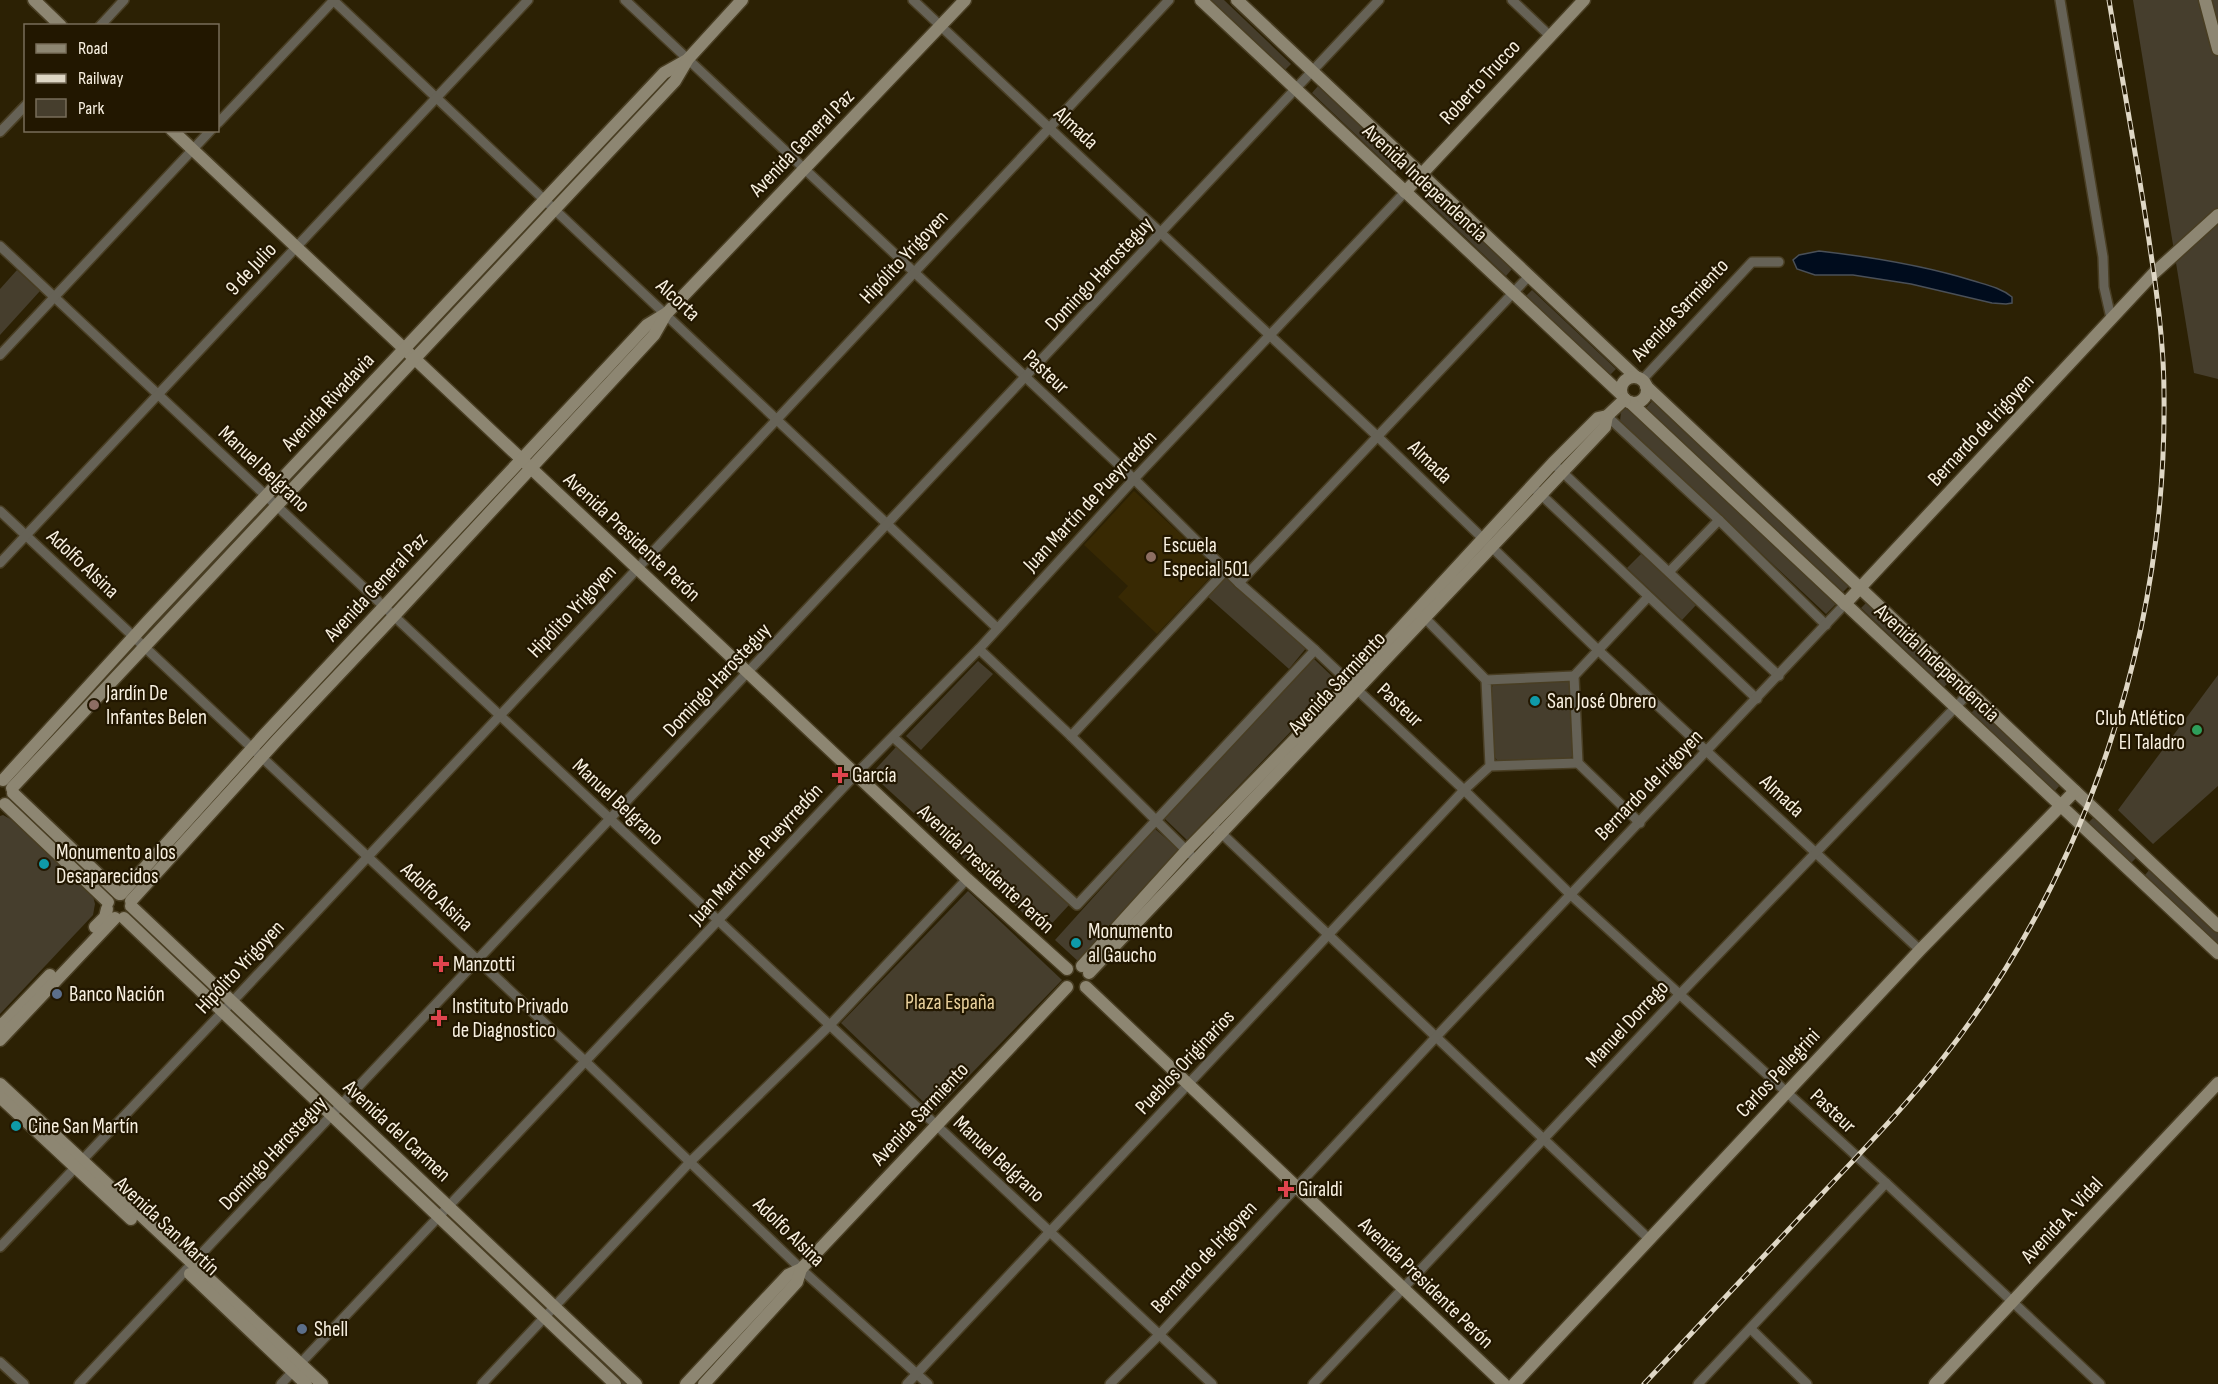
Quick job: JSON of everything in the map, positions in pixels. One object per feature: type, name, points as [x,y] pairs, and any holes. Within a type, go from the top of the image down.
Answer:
[{"type":"main road","points":[[34,0],[59,24]]},
{"type":"main road","name":"Avenida Rivadavia","points":[[7,785],[144,646],[675,81],[688,59],[742,0]]},
{"type":"main road","name":"Avenida General Paz","points":[[256,753],[394,616],[647,325],[666,314],[965,0]]},
{"type":"main road","name":"Avenida Independencia","points":[[1201,0],[2218,953]]},
{"type":"main road","name":"Avenida Independencia","points":[[1237,0],[2218,926]]},
{"type":"main road","name":"Roberto Trucco","points":[[1406,192],[1584,0]]},
{"type":"main road","points":[[2205,0],[2218,49]]},
{"type":"main road","name":"Avenida Rivadavia","points":[[7,785],[134,636],[266,495],[664,73],[688,59]]},
{"type":"main road","name":"Avenida Presidente Perón","points":[[174,132],[525,464],[1066,969]]},
{"type":"main road","name":"Bernardo de Irigoyen","points":[[1845,604],[2111,318],[2168,259],[2218,215]]},
{"type":"main road","points":[[1629,377],[1642,381],[1646,395],[1641,400],[1625,398],[1623,382],[1629,377]]},
{"type":"main road","name":"Avenida Sarmiento","points":[[1085,969],[1196,860],[1217,829],[1558,468],[1605,427],[1607,416],[1625,398]]},
{"type":"main road","name":"Avenida General Paz","points":[[125,899],[384,606],[525,464]]},
{"type":"main road","points":[[1,805],[10,800],[7,785]]},
{"type":"main road","name":"Avenida del Carmen","points":[[7,785],[341,1106],[636,1384]]},
{"type":"main road","name":"Carlos Pellegrini","points":[[1514,1384],[1920,950],[2075,791]]},
{"type":"main road","name":"Avenida del Carmen","points":[[1,805],[615,1384]]},
{"type":"main road","name":"Avenida Sarmiento","points":[[1085,969],[1186,851],[1217,829]]},
{"type":"main road","points":[[0,1027],[105,917],[114,912],[129,914],[125,899],[112,897],[114,912],[0,1040]]},
{"type":"main road","points":[[1072,965],[1085,969],[1090,978],[1086,987],[1075,991],[1067,987],[1064,980],[1066,969],[1072,965]]},
{"type":"main road","name":"Avenida Sarmiento","points":[[686,1384],[788,1275],[801,1269],[1067,987]]},
{"type":"main road","name":"Avenida Presidente Perón","points":[[1086,987],[1504,1384]]},
{"type":"main road","name":"Avenida A. Vidal","points":[[1935,1384],[2218,1083]]},
{"type":"main road","name":"Avenida San Martín","points":[[0,1084],[79,1164],[296,1369],[306,1384]]},
{"type":"main road","name":"Avenida San Martín","points":[[0,1097],[79,1164]]},
{"type":"main road","name":"Avenida Sarmiento","points":[[704,1384],[797,1282],[801,1269]]},
{"type":"main road","name":"Avenida San Martín","points":[[296,1369],[322,1384]]},
{"type":"street","points":[[102,24],[124,0]]},
{"type":"street","points":[[219,122],[334,0]]},
{"type":"street","name":"Alcorta","points":[[334,0],[996,627]]},
{"type":"street","name":"9 de Julio","points":[[0,562],[528,0]]},
{"type":"street","name":"Pasteur","points":[[625,0],[1134,479],[1239,583],[1315,650],[1464,790],[1571,895],[1886,1183],[2100,1384]]},
{"type":"street","name":"Almada","points":[[913,0],[1377,436],[1598,650],[1920,950]]},
{"type":"street","name":"Hipólito Yrigoyen","points":[[0,1247],[223,1012],[499,714],[1169,0]]},
{"type":"street","name":"Domingo Harosteguy","points":[[79,1384],[1379,0]]},
{"type":"street","points":[[1512,0],[1550,36]]},
{"type":"street","points":[[2060,0],[2103,257],[2104,287],[2111,318]]},
{"type":"street","points":[[0,132],[24,107]]},
{"type":"street","points":[[0,355],[209,132]]},
{"type":"street","name":"Juan Martín de Pueyrredón","points":[[281,1384],[856,774],[979,649],[996,627],[1134,479],[1406,192]]},
{"type":"street","name":"Manuel Belgrano","points":[[0,246],[1212,1384]]},
{"type":"street","name":"Avenida Sarmiento","points":[[1642,381],[1752,262],[1779,262]]},
{"type":"street","points":[[1239,583],[1529,276]]},
{"type":"street","points":[[1607,416],[1719,520],[1826,625]]},
{"type":"street","points":[[1558,468],[1779,676]]},
{"type":"street","points":[[1537,490],[1756,699]]},
{"type":"street","name":"Adolfo Alsina","points":[[0,511],[586,1062],[801,1269],[928,1384]]},
{"type":"street","points":[[1669,572],[1719,520]]},
{"type":"street","points":[[1071,736],[1227,569]]},
{"type":"street","points":[[1486,680],[1574,676],[1648,597]]},
{"type":"street","name":"Bernardo de Irigoyen","points":[[1110,1384],[1159,1335],[1297,1185],[1845,604]]},
{"type":"street","points":[[1421,614],[1486,680],[1490,766],[1578,763]]},
{"type":"street","points":[[979,649],[1196,860]]},
{"type":"street","points":[[892,737],[1077,905],[1315,650]]},
{"type":"street","points":[[1574,676],[1578,763],[1640,823]]},
{"type":"street","name":"Manuel Dorrego","points":[[1313,1384],[1680,994],[1970,692]]},
{"type":"street","name":"Pueblos Originarios","points":[[907,1384],[1464,790],[1490,766]]},
{"type":"street","points":[[1217,829],[1649,1239]]},
{"type":"street","points":[[482,1384],[690,1162],[830,1025],[968,879]]},
{"type":"street","points":[[1698,1384],[1886,1183]]},
{"type":"street","points":[[1751,1329],[1807,1384]]},
{"type":"street","points":[[0,1362],[24,1384]]},
{"type":"shaded area","name":"Escuela Especial 501","points":[[1134,491],[1218,569],[1157,634],[1118,597],[1128,586],[1084,545]]},
{"type":"green space","points":[[1211,0],[1224,0],[1291,64],[1285,70]]},
{"type":"green space","points":[[2133,0],[2218,0],[2218,379],[2194,373]]},
{"type":"green space","points":[[671,72],[673,74],[558,195],[556,193]]},
{"type":"green space","points":[[1318,86],[1401,165],[1395,172],[1312,93]]},
{"type":"green space","points":[[1429,190],[1512,269],[1506,276],[1423,197]]},
{"type":"green space","points":[[537,217],[539,219],[424,340],[422,338]]},
{"type":"green space","points":[[17,270],[40,291],[0,335],[0,289]]},
{"type":"green space","points":[[1532,290],[1616,369],[1610,375],[1526,296]]},
{"type":"green space","points":[[398,363],[400,365],[285,486],[283,484]]},
{"type":"green space","points":[[1652,401],[1849,586],[1843,592],[1646,408]]},
{"type":"green space","points":[[1627,406],[1838,602],[1826,614],[1620,421],[1621,412]]},
{"type":"green space","points":[[515,474],[517,476],[401,598],[399,596]]},
{"type":"green space","points":[[268,503],[270,505],[155,626],[153,624]]},
{"type":"green space","points":[[1643,552],[1697,604],[1682,620],[1627,568]]},
{"type":"green space","points":[[1227,576],[1307,647],[1289,669],[1207,596]]},
{"type":"green space","points":[[1867,602],[1950,681],[1944,687],[1861,608]]},
{"type":"green space","points":[[382,618],[384,620],[269,741],[267,739]]},
{"type":"green space","points":[[1314,659],[1338,682],[1187,840],[1164,818]]},
{"type":"green space","points":[[978,661],[993,674],[921,750],[906,736]]},
{"type":"green space","name":"Club Atlético El Taladro","points":[[2218,675],[2218,786],[2153,844],[2118,810]]},
{"type":"green space","points":[[1566,680],[1571,683],[1573,756],[1567,760],[1497,760],[1493,755],[1491,689],[1494,683]]},
{"type":"green space","points":[[1977,707],[2060,785],[2054,792],[1971,713]]},
{"type":"green space","points":[[896,747],[1069,905],[1044,932],[871,774]]},
{"type":"green space","points":[[17,802],[105,886],[102,890],[13,806]]},
{"type":"green space","points":[[3,815],[12,820],[93,896],[95,904],[93,915],[0,1014],[0,816]]},
{"type":"green space","points":[[2094,817],[2137,857],[2131,863],[2088,823]]},
{"type":"green space","points":[[1155,829],[1181,851],[1080,963],[1055,940]]},
{"type":"green space","points":[[2150,869],[2218,933],[2218,945],[2145,875]]},
{"type":"green space","name":"Plaza España","points":[[968,891],[1062,980],[934,1112],[841,1023]]},
{"type":"green space","points":[[136,917],[224,1001],[221,1005],[132,921]]},
{"type":"green space","points":[[235,1012],[324,1099],[321,1102],[232,1016]]},
{"type":"green space","points":[[346,1118],[435,1202],[431,1206],[343,1122]]},
{"type":"green space","points":[[453,1218],[541,1301],[538,1305],[449,1221]]},
{"type":"green space","points":[[558,1317],[628,1384],[621,1384],[554,1320]]},
{"type":"water","points":[[1819,251],[1897,262],[1955,275],[2003,291],[2012,297],[2012,303],[1992,303],[1911,284],[1853,275],[1815,275],[1797,269],[1793,260],[1799,255]]},
{"type":"railway","points":[[1644,1384],[1882,1130],[1940,1062],[1992,989],[2038,912],[2077,831],[2109,747],[2133,661],[2151,572],[2161,483],[2164,394],[2162,341],[2154,271],[2109,0]]},
{"type":"place","name":"Escuela Especial 501","points":[[1151,557]]},
{"type":"place","name":"San José Obrero","points":[[1535,701]]},
{"type":"place","name":"Jardín De Infantes Belen","points":[[94,705]]},
{"type":"place","name":"Club Atlético El Taladro","points":[[2197,730]]},
{"type":"place","name":"García","points":[[840,775]]},
{"type":"place","name":"Monumento a los Desaparecidos","points":[[44,864]]},
{"type":"place","name":"Monumento al Gaucho","points":[[1076,943]]},
{"type":"place","name":"Manzotti","points":[[441,964]]},
{"type":"place","name":"Banco Nación","points":[[57,994]]},
{"type":"place","name":"Instituto Privado de Diagnostico","points":[[439,1018]]},
{"type":"place","name":"Cine San Martín","points":[[16,1126]]},
{"type":"place","name":"Giraldi","points":[[1286,1189]]},
{"type":"place","name":"Shell","points":[[302,1329]]}]
